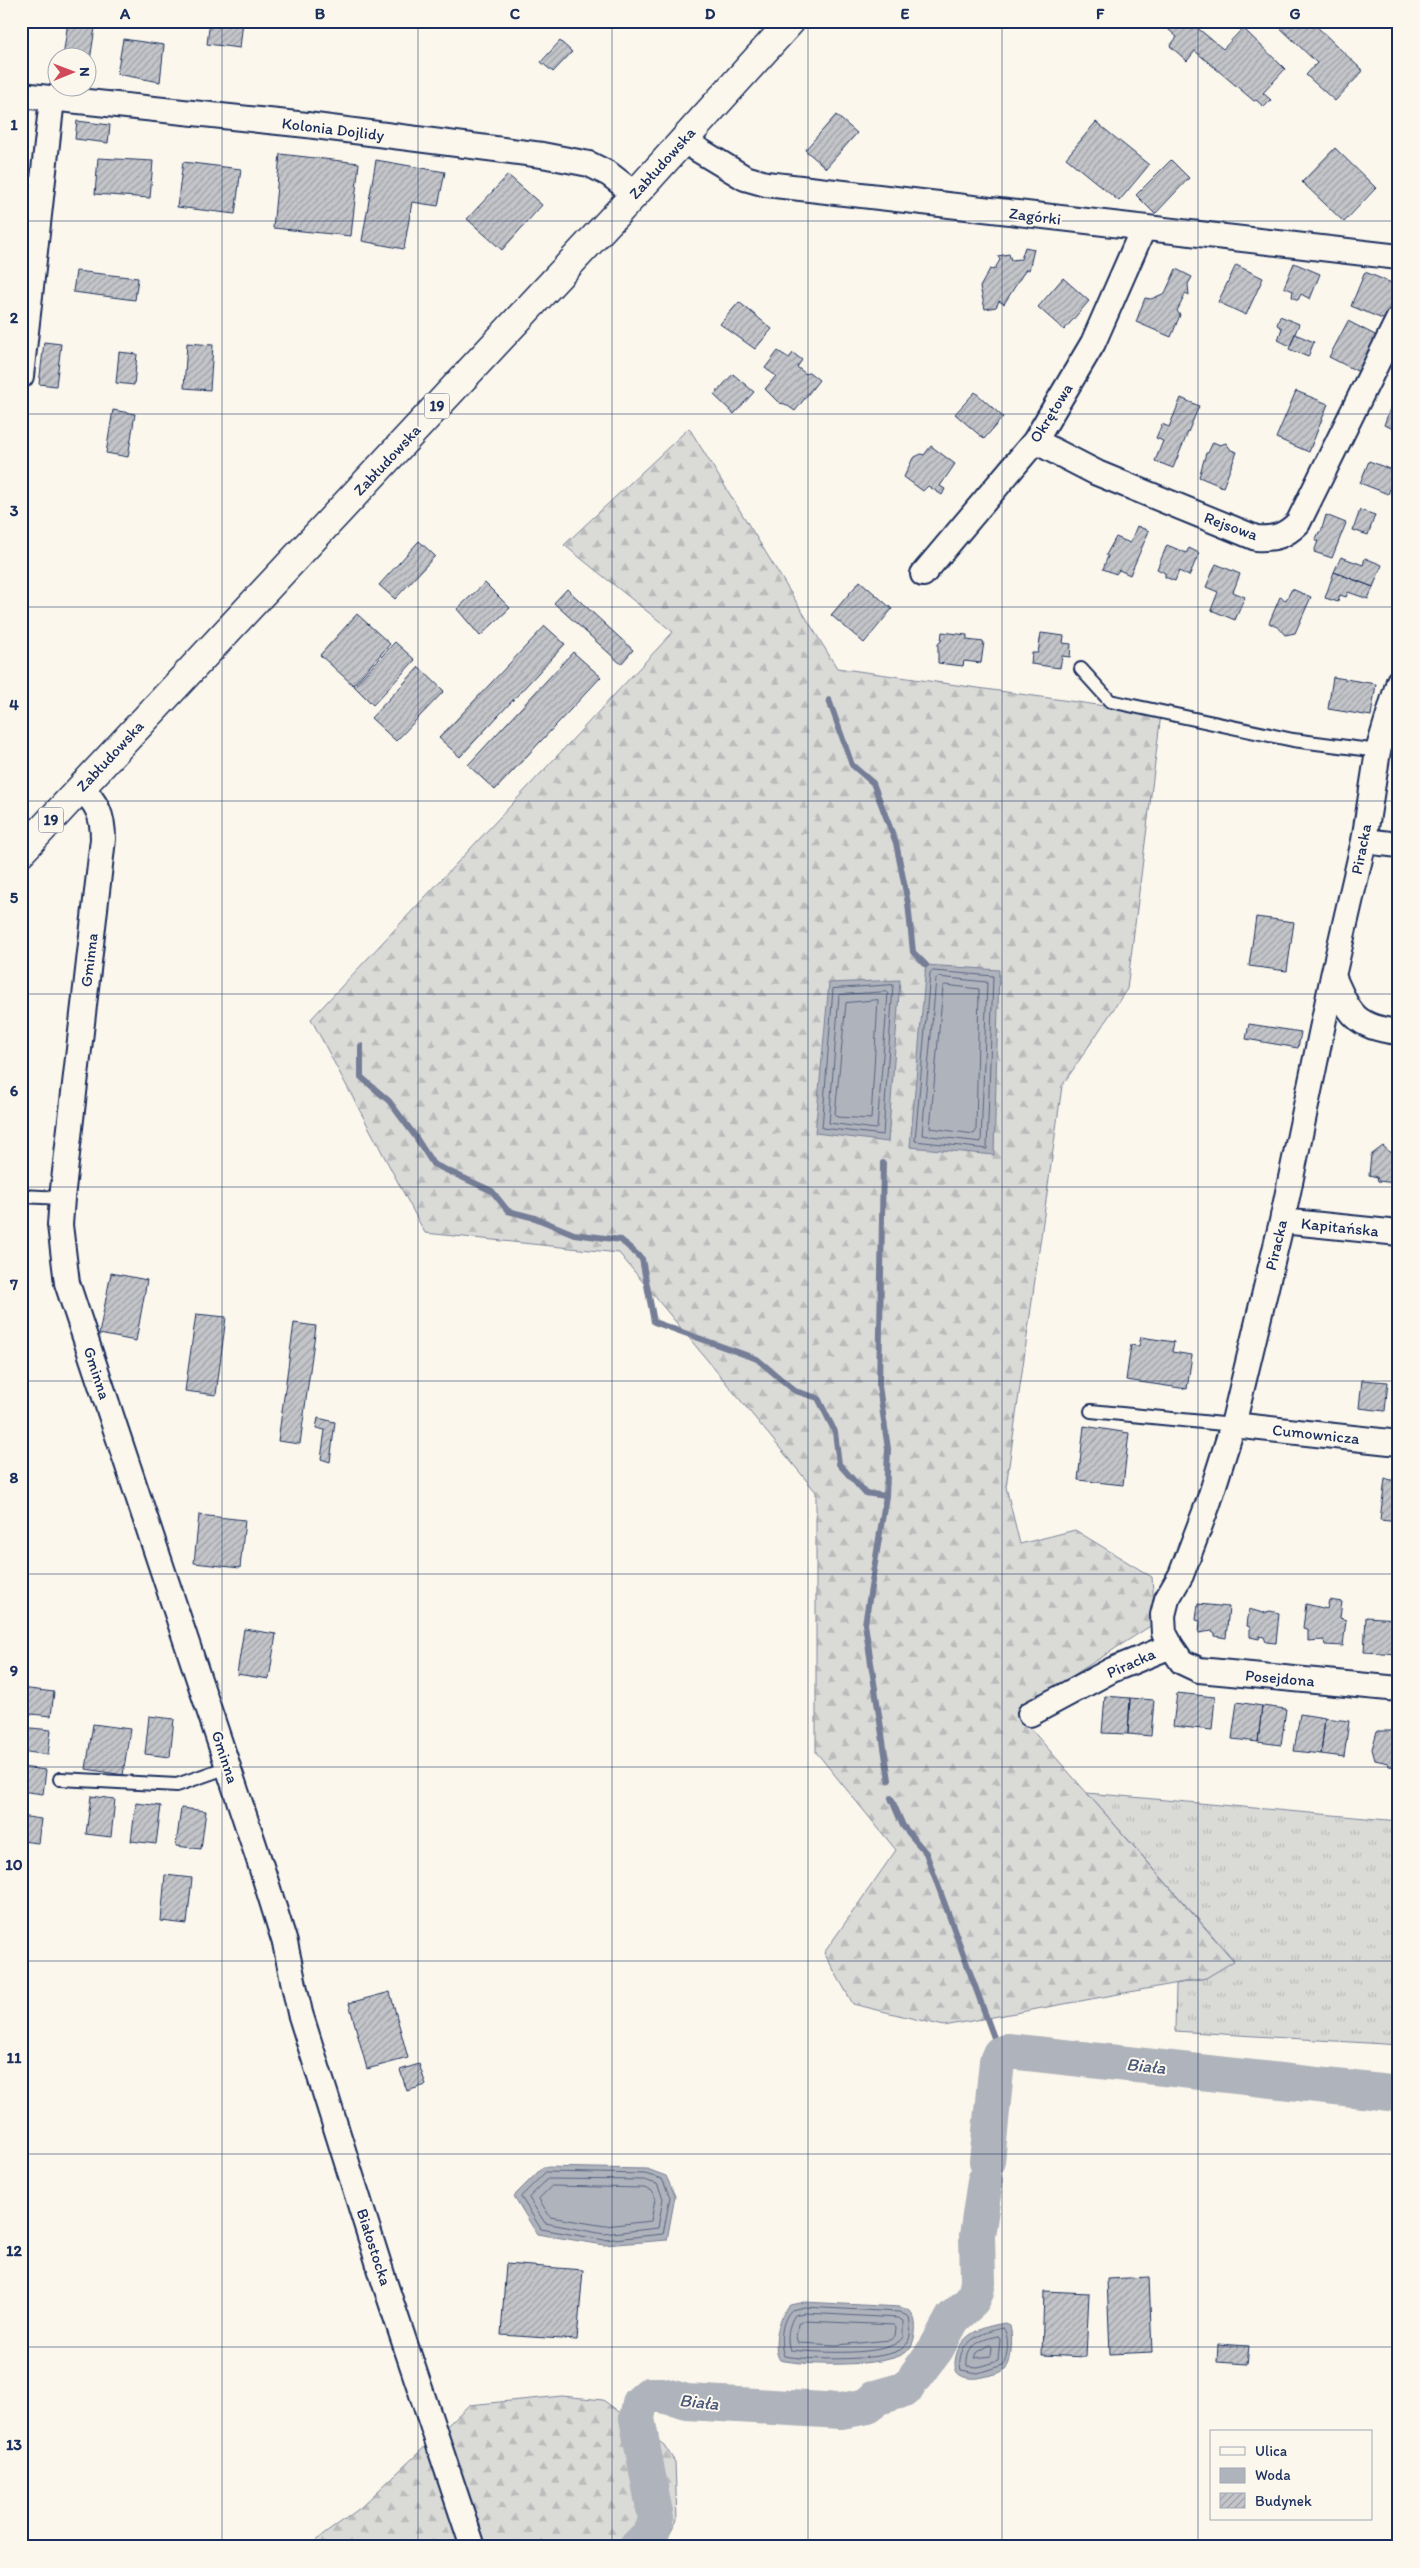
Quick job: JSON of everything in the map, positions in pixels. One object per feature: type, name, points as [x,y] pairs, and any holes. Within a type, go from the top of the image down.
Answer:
[{"type":"highway","name":"Zabłudowska","points":[[21,852],[635,194],[791,21]]},
{"type":"street","name":"Kolonia Dojlidy","points":[[21,95],[307,125],[542,154],[589,164],[609,174],[635,194]]},
{"type":"street","points":[[21,376],[52,99]]},
{"type":"street","name":"Zagórki","points":[[682,140],[745,178],[766,184],[1143,229],[1399,257]]},
{"type":"street","name":"Okrętowa","points":[[923,574],[1036,440],[1093,343],[1143,229]]},
{"type":"street","name":"Rejsowa","points":[[1036,440],[1097,472],[1256,538],[1271,539],[1287,534],[1298,523],[1399,318]]},
{"type":"street","name":"Piracka","points":[[1030,1714],[1112,1670],[1171,1646],[1164,1633],[1163,1615],[1167,1599],[1184,1566],[1233,1425],[1282,1221],[1333,976],[1364,841],[1378,751],[1399,681]]},
{"type":"street","name":"Gminna","points":[[81,788],[93,799],[100,812],[103,839],[62,1198],[60,1225],[67,1283],[285,1943]]},
{"type":"street","points":[[1364,841],[1399,845]]},
{"type":"street","points":[[1333,976],[1347,1008],[1361,1022],[1376,1029],[1399,1032]]},
{"type":"street","name":"Kapitańska","points":[[1282,1221],[1399,1233]]},
{"type":"street","name":"Cumownicza","points":[[1233,1425],[1399,1443]]},
{"type":"street","name":"Posejdona","points":[[1171,1646],[1182,1662],[1198,1670],[1399,1689]]},
{"type":"street","name":"Białostocka","points":[[285,1943],[303,2022],[385,2284],[473,2547]]},
{"type":"lane","points":[[1081,669],[1110,701],[1293,740],[1378,751]]},
{"type":"lane","points":[[21,1196],[62,1198]]},
{"type":"lane","points":[[1091,1411],[1233,1425]]},
{"type":"lane","points":[[60,1779],[177,1785],[228,1767]]},
{"type":"green space","points":[[689,428],[837,668],[1161,714],[1127,989],[1062,1086],[1006,1487],[1020,1544],[1075,1530],[1152,1577],[1155,1623],[1016,1712],[1234,1961],[1206,1978],[944,2026],[853,2004],[824,1953],[896,1850],[816,1752],[816,1492],[619,1253],[425,1233],[311,1019],[673,632],[564,545]]},
{"type":"green space","points":[[1087,1793],[1399,1821],[1399,2045],[1175,2031],[1176,1984],[1206,1978],[1234,1960]]},
{"type":"green space","points":[[562,2396],[603,2400],[664,2445],[675,2462],[677,2520],[663,2547],[307,2547],[360,2508],[469,2405]]},
{"type":"water","points":[[926,965],[999,970],[994,1155],[910,1147]]},
{"type":"water","points":[[900,980],[888,1142],[815,1133],[829,983]]},
{"type":"water","points":[[543,2167],[647,2169],[666,2176],[675,2196],[667,2240],[604,2245],[537,2234],[514,2196]]},
{"type":"water","points":[[804,2302],[900,2307],[910,2311],[914,2318],[915,2330],[913,2341],[905,2353],[895,2358],[881,2361],[825,2364],[780,2360],[777,2355],[776,2340],[780,2323],[786,2309],[790,2305]]},
{"type":"water","points":[[1005,2323],[1010,2326],[1012,2338],[1007,2367],[995,2374],[976,2378],[958,2374],[955,2362],[957,2352],[966,2338],[979,2330]]},
{"type":"building","points":[[21,21],[32,21],[31,25],[21,25]]},
{"type":"building","points":[[68,21],[96,21],[92,48],[64,48]]},
{"type":"building","points":[[210,21],[243,21],[240,48],[207,44]]},
{"type":"building","points":[[1159,21],[1189,21],[1223,49],[1243,28],[1285,69],[1263,93],[1271,100],[1264,107],[1256,100],[1254,101],[1195,51],[1187,61],[1170,46],[1177,37]]},
{"type":"building","points":[[1273,21],[1311,21],[1363,71],[1335,101],[1306,75],[1317,63]]},
{"type":"building","points":[[123,39],[164,45],[160,82],[117,74]]},
{"type":"building","points":[[560,41],[572,52],[553,72],[541,62]]},
{"type":"building","points":[[836,115],[857,133],[826,168],[805,150]]},
{"type":"building","points":[[77,121],[110,125],[108,143],[75,139]]},
{"type":"building","points":[[1096,122],[1149,165],[1119,201],[1066,158]]},
{"type":"building","points":[[1335,148],[1376,188],[1344,222],[1302,182]]},
{"type":"building","points":[[280,154],[359,163],[351,236],[273,228]]},
{"type":"building","points":[[98,158],[153,161],[150,198],[95,194]]},
{"type":"building","points":[[376,160],[445,172],[438,206],[412,202],[404,249],[362,241]]},
{"type":"building","points":[[1171,160],[1189,178],[1155,214],[1136,195]]},
{"type":"building","points":[[183,162],[241,169],[235,214],[177,207]]},
{"type":"building","points":[[508,175],[542,205],[502,250],[467,219]]},
{"type":"building","points":[[1025,247],[1034,249],[1029,270],[1026,269],[1004,304],[999,301],[996,307],[985,309],[980,287],[990,269],[994,270],[1000,260],[998,256],[1009,254],[1011,260],[1021,259]]},
{"type":"building","points":[[1294,263],[1320,274],[1310,299],[1301,294],[1298,300],[1292,297],[1293,291],[1284,287]]},
{"type":"building","points":[[1236,265],[1263,278],[1246,315],[1218,302]]},
{"type":"building","points":[[1176,269],[1192,277],[1188,284],[1189,295],[1186,293],[1177,311],[1180,315],[1171,337],[1136,322],[1145,298],[1151,299],[1165,293]]},
{"type":"building","points":[[76,271],[138,278],[135,300],[73,292]]},
{"type":"building","points":[[1365,272],[1399,286],[1385,320],[1351,306]]},
{"type":"building","points":[[1063,278],[1089,301],[1064,330],[1038,307]]},
{"type":"building","points":[[739,302],[772,329],[755,349],[720,324]]},
{"type":"building","points":[[1280,316],[1299,324],[1290,346],[1278,340],[1282,328],[1277,325]]},
{"type":"building","points":[[1348,321],[1377,336],[1359,372],[1329,357]]},
{"type":"building","points":[[1295,334],[1314,342],[1308,357],[1289,349]]},
{"type":"building","points":[[44,342],[61,344],[56,386],[39,384]]},
{"type":"building","points":[[187,343],[213,345],[210,390],[184,388]]},
{"type":"building","points":[[778,351],[789,358],[793,353],[802,360],[797,367],[806,374],[809,372],[819,380],[795,411],[785,404],[779,403],[765,389],[776,376],[765,368]]},
{"type":"building","points":[[119,352],[137,354],[134,385],[116,383]]},
{"type":"building","points":[[733,374],[754,392],[734,414],[714,395]]},
{"type":"building","points":[[1399,385],[1399,431],[1384,425]]},
{"type":"building","points":[[1296,391],[1328,404],[1309,452],[1276,438]]},
{"type":"building","points":[[975,392],[1003,417],[984,439],[955,414]]},
{"type":"building","points":[[1181,398],[1199,406],[1173,468],[1155,461],[1163,441],[1156,438],[1162,424],[1169,427]]},
{"type":"building","points":[[113,410],[135,414],[128,457],[106,453]]},
{"type":"building","points":[[1213,442],[1220,445],[1226,443],[1231,450],[1237,452],[1223,487],[1199,477],[1206,453],[1208,453]]},
{"type":"building","points":[[931,446],[955,464],[940,486],[945,489],[942,495],[928,486],[923,491],[904,477],[913,458],[921,454],[924,455]]},
{"type":"building","points":[[1369,461],[1397,472],[1388,494],[1360,483]]},
{"type":"building","points":[[1360,510],[1375,515],[1368,535],[1353,530]]},
{"type":"building","points":[[1326,515],[1346,523],[1332,558],[1314,552],[1318,541],[1315,541],[1319,532],[1321,532]]},
{"type":"building","points":[[1137,526],[1149,531],[1130,575],[1119,570],[1116,574],[1103,569],[1108,556],[1106,555],[1116,537],[1130,543]]},
{"type":"building","points":[[419,541],[435,556],[395,599],[379,585]]},
{"type":"building","points":[[1167,545],[1186,553],[1189,548],[1199,553],[1189,576],[1179,571],[1175,581],[1165,577],[1165,573],[1157,569]]},
{"type":"building","points":[[1341,557],[1363,565],[1365,558],[1382,565],[1373,587],[1334,572]]},
{"type":"building","points":[[1216,564],[1240,574],[1233,592],[1245,597],[1235,620],[1211,610],[1218,592],[1206,587]]},
{"type":"building","points":[[1334,572],[1373,587],[1368,599],[1348,592],[1346,597],[1340,595],[1338,602],[1325,598]]},
{"type":"building","points":[[860,581],[892,609],[864,643],[831,615]]},
{"type":"building","points":[[485,583],[510,608],[480,636],[457,609]]},
{"type":"building","points":[[567,589],[633,650],[621,664],[554,603]]},
{"type":"building","points":[[1292,589],[1311,597],[1295,633],[1285,635],[1279,628],[1269,623],[1280,597],[1286,600]]},
{"type":"building","points":[[357,614],[390,644],[353,685],[320,655]]},
{"type":"building","points":[[545,626],[565,644],[460,757],[439,738]]},
{"type":"building","points":[[942,632],[967,635],[967,640],[984,642],[981,663],[964,661],[963,666],[938,663],[938,644],[941,641]]},
{"type":"building","points":[[1041,633],[1064,636],[1063,643],[1071,644],[1070,657],[1062,656],[1060,668],[1031,664],[1032,653],[1038,653]]},
{"type":"building","points":[[395,642],[415,660],[373,705],[354,686]]},
{"type":"building","points":[[573,652],[601,677],[495,790],[468,765]]},
{"type":"building","points":[[419,667],[444,691],[396,741],[371,718]]},
{"type":"building","points":[[1333,677],[1376,684],[1371,716],[1328,709]]},
{"type":"building","points":[[1256,917],[1294,922],[1287,971],[1249,966]]},
{"type":"building","points":[[1249,1024],[1301,1032],[1298,1048],[1246,1039]]},
{"type":"building","points":[[1383,1146],[1390,1152],[1399,1154],[1399,1203],[1394,1202],[1396,1183],[1378,1181],[1377,1177],[1369,1175],[1371,1155]]},
{"type":"building","points":[[111,1273],[147,1280],[136,1341],[99,1334]]},
{"type":"building","points":[[196,1314],[226,1317],[216,1395],[185,1391]]},
{"type":"building","points":[[294,1323],[316,1326],[300,1444],[278,1441]]},
{"type":"building","points":[[1141,1337],[1174,1342],[1172,1352],[1192,1355],[1187,1389],[1126,1380],[1131,1345],[1139,1346]]},
{"type":"building","points":[[1362,1380],[1388,1382],[1385,1411],[1359,1408]]},
{"type":"building","points":[[318,1418],[335,1422],[330,1462],[321,1459],[325,1430],[316,1428]]},
{"type":"building","points":[[1084,1426],[1129,1433],[1123,1485],[1078,1480]]},
{"type":"building","points":[[1385,1479],[1399,1481],[1399,1522],[1380,1520]]},
{"type":"building","points":[[199,1515],[245,1520],[240,1568],[194,1563]]},
{"type":"building","points":[[1329,1600],[1342,1602],[1340,1618],[1346,1620],[1343,1646],[1325,1645],[1324,1640],[1308,1641],[1308,1629],[1303,1628],[1306,1604],[1327,1609]]},
{"type":"building","points":[[1198,1604],[1229,1607],[1226,1638],[1215,1636],[1215,1633],[1212,1631],[1199,1633],[1200,1621],[1196,1620]]},
{"type":"building","points":[[1249,1609],[1263,1613],[1270,1611],[1279,1613],[1276,1643],[1266,1642],[1264,1637],[1260,1636],[1259,1639],[1250,1637],[1250,1627],[1247,1626]]},
{"type":"building","points":[[1366,1617],[1399,1619],[1399,1654],[1364,1652]]},
{"type":"building","points":[[244,1629],[276,1634],[269,1679],[237,1674]]},
{"type":"building","points":[[21,1688],[54,1692],[51,1716],[21,1713]]},
{"type":"building","points":[[1177,1693],[1215,1697],[1212,1730],[1173,1726]]},
{"type":"building","points":[[1105,1696],[1130,1698],[1128,1734],[1102,1733]]},
{"type":"building","points":[[1130,1698],[1154,1700],[1151,1736],[1128,1734]]},
{"type":"building","points":[[1237,1702],[1262,1706],[1258,1742],[1232,1739]]},
{"type":"building","points":[[1262,1706],[1286,1709],[1281,1745],[1258,1742]]},
{"type":"building","points":[[1300,1714],[1325,1718],[1321,1754],[1294,1751]]},
{"type":"building","points":[[149,1716],[174,1719],[170,1757],[145,1754]]},
{"type":"building","points":[[1325,1718],[1349,1721],[1344,1757],[1321,1754]]},
{"type":"building","points":[[1394,1720],[1399,1720],[1399,1766],[1396,1767],[1375,1760],[1372,1749],[1377,1731],[1392,1731]]},
{"type":"building","points":[[93,1724],[130,1729],[123,1775],[86,1769]]},
{"type":"building","points":[[21,1727],[51,1730],[48,1755],[21,1751]]},
{"type":"building","points":[[21,1767],[46,1770],[43,1794],[21,1791]]},
{"type":"building","points":[[1398,1782],[1399,1803],[1395,1803]]},
{"type":"building","points":[[91,1796],[115,1799],[111,1837],[86,1834]]},
{"type":"building","points":[[136,1803],[161,1806],[156,1844],[131,1841]]},
{"type":"building","points":[[181,1808],[206,1811],[201,1849],[176,1846]]},
{"type":"building","points":[[21,1816],[41,1819],[38,1843],[21,1841]]},
{"type":"building","points":[[165,1875],[192,1878],[187,1924],[161,1921]]},
{"type":"building","points":[[390,1992],[408,2058],[367,2069],[349,2003]]},
{"type":"building","points":[[419,2064],[426,2085],[407,2091],[400,2070]]},
{"type":"building","points":[[506,2264],[583,2270],[577,2340],[501,2335]]},
{"type":"building","points":[[1149,2277],[1152,2352],[1110,2354],[1107,2279]]},
{"type":"building","points":[[1044,2291],[1089,2293],[1086,2357],[1042,2355]]},
{"type":"building","points":[[1218,2344],[1249,2346],[1247,2364],[1217,2362]]},
{"type":"waterway","points":[[829,700],[852,765],[873,783],[896,843],[908,903],[913,952],[926,965]]},
{"type":"waterway","points":[[361,1046],[361,1077],[389,1101],[433,1164],[492,1191],[508,1211],[535,1218],[574,1234],[621,1240],[642,1259],[654,1322],[757,1359],[795,1391],[818,1398],[835,1432],[839,1464],[865,1493],[886,1496]]},
{"type":"waterway","points":[[883,1163],[879,1386],[888,1449],[886,1496],[865,1624],[889,1780]]},
{"type":"waterway","points":[[891,1798],[903,1826],[926,1853],[1000,2054]]},
{"type":"waterway","name":"Biała","points":[[987,2161],[997,2061],[1000,2054],[1008,2051],[1399,2094]]},
{"type":"waterway","name":"Biała","points":[[916,2376],[936,2349],[953,2318],[972,2301],[976,2292],[978,2282],[977,2236],[985,2181]]},
{"type":"waterway","name":"Biała","points":[[637,2547],[652,2532],[656,2519],[637,2418],[640,2403],[649,2395],[662,2395],[687,2402],[841,2411],[868,2406],[875,2398],[903,2390],[908,2386]]}]
